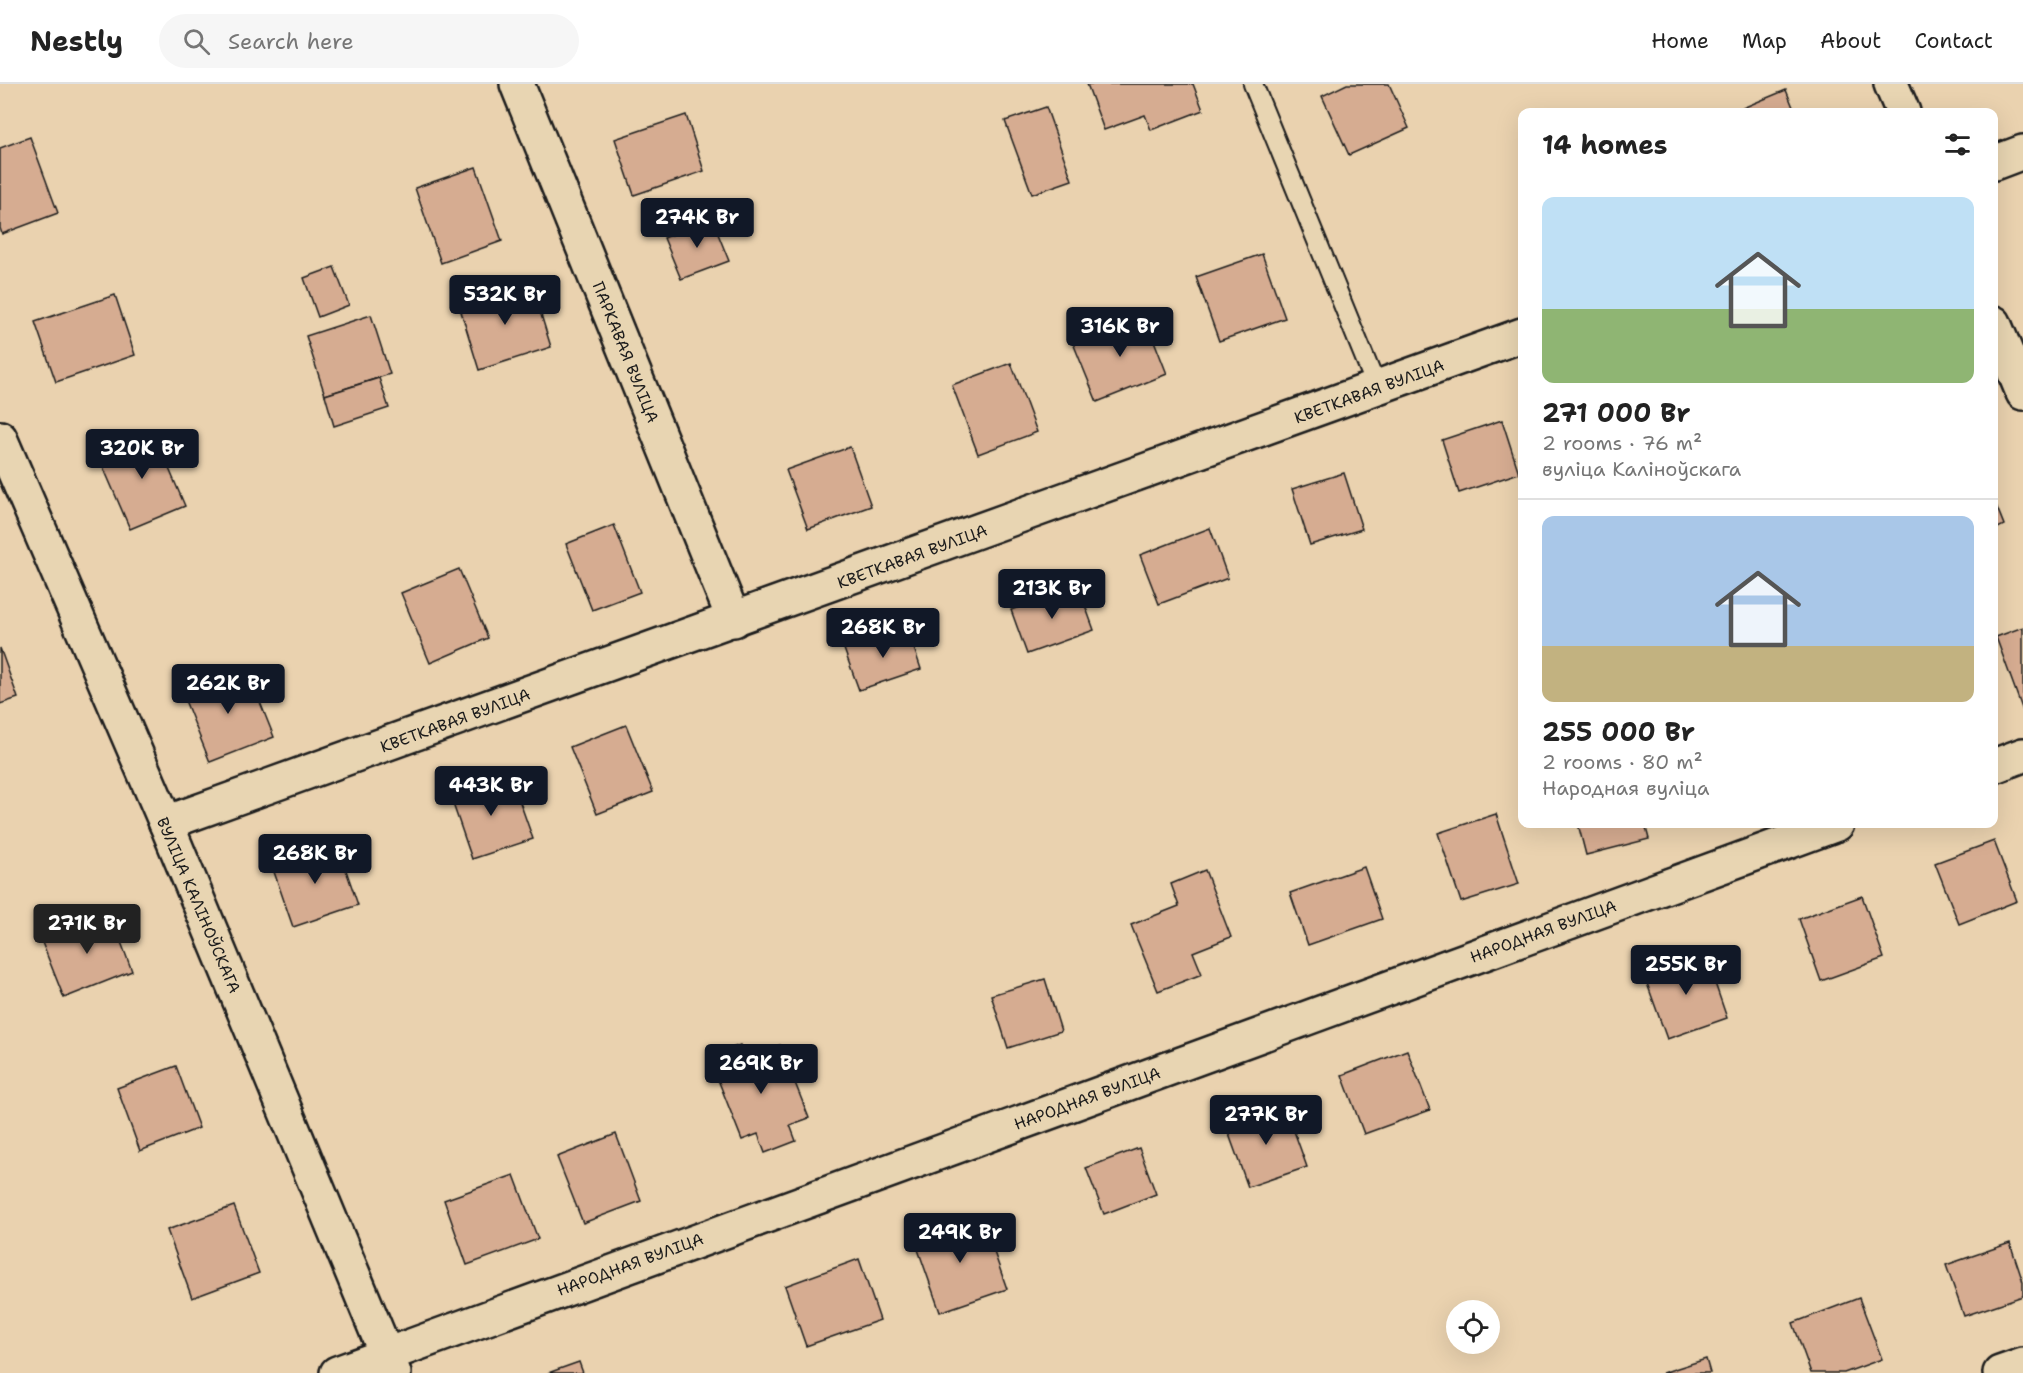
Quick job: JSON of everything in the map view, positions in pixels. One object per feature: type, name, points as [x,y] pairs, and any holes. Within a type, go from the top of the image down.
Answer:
[{"type":"street","name":"ПАРКАВАЯ ВУЛІЦА","points":[[517,84],[734,620]]},
{"type":"street","points":[[1891,84],[1901,108]]},
{"type":"street","points":[[1998,161],[2023,152]]},
{"type":"street","points":[[1998,333],[2023,393]]},
{"type":"street","name":"КВЕТКАВАЯ ВУЛІЦА","points":[[166,823],[1518,336]]},
{"type":"street","name":"ВУЛІЦА КАЛІНОЎСКАГА","points":[[0,438],[166,823],[390,1363]]},
{"type":"street","points":[[1998,764],[2023,755]]},
{"type":"street","name":"НАРОДНАЯ ВУЛІЦА","points":[[337,1373],[390,1363],[1826,828]]},
{"type":"street","points":[[2000,1373],[2023,1365]]},
{"type":"lane","points":[[1253,84],[1377,388]]},
{"type":"building","points":[[1087,84],[1193,84],[1203,110],[1151,130],[1145,115],[1104,130]]},
{"type":"building","points":[[1347,84],[1389,84],[1409,128],[1349,155],[1322,96]]},
{"type":"building","points":[[1786,90],[1793,108],[1743,108]]},
{"type":"building","points":[[1046,107],[1072,180],[1032,194],[1005,121]]},
{"type":"building","points":[[686,115],[704,171],[634,195],[615,139]]},
{"type":"building","points":[[30,137],[58,213],[2,234],[0,228],[0,148]]},
{"type":"building","points":[[476,167],[502,241],[441,263],[415,188]]},
{"type":"building","points":[[712,219],[729,261],[681,279],[664,238]]},
{"type":"building","points":[[1262,254],[1285,318],[1219,341],[1196,277]]},
{"type":"building","points":[[334,267],[349,305],[318,317],[304,278]]},
{"type":"building","points":[[531,282],[551,347],[479,370],[459,305]]},
{"type":"building","points":[[115,295],[135,355],[56,382],[35,322]]},
{"type":"building","points":[[371,315],[390,374],[325,395],[306,336]]},
{"type":"building","points":[[1144,315],[1167,374],[1097,402],[1073,343]]},
{"type":"building","points":[[1011,363],[1037,432],[978,454],[952,385]]},
{"type":"building","points":[[379,378],[389,408],[334,426],[325,395]]},
{"type":"building","points":[[1502,420],[1518,473],[1459,493],[1442,440]]},
{"type":"building","points":[[153,431],[185,506],[130,529],[98,455]]},
{"type":"building","points":[[850,447],[871,506],[808,529],[786,470]]},
{"type":"building","points":[[1344,473],[1362,529],[1310,545],[1292,489]]},
{"type":"building","points":[[1998,510],[2004,525],[1998,528]]},
{"type":"building","points":[[614,525],[640,592],[592,610],[566,544]]},
{"type":"building","points":[[1210,528],[1228,578],[1159,604],[1140,555]]},
{"type":"building","points":[[459,569],[488,638],[430,663],[401,593]]},
{"type":"building","points":[[1078,586],[1094,630],[1027,654],[1011,610]]},
{"type":"building","points":[[907,627],[921,669],[859,690],[844,649]]},
{"type":"building","points":[[2023,627],[2023,711],[1998,642],[1998,636]]},
{"type":"building","points":[[0,648],[18,698],[0,704]]},
{"type":"building","points":[[246,667],[274,737],[210,762],[182,693]]},
{"type":"building","points":[[626,725],[653,792],[597,814],[570,747]]},
{"type":"building","points":[[510,774],[533,839],[472,859],[450,795]]},
{"type":"building","points":[[1496,814],[1519,884],[1461,902],[1438,833]]},
{"type":"building","points":[[1579,828],[1646,828],[1649,839],[1586,855]]},
{"type":"building","points":[[1994,841],[2017,901],[1959,924],[1935,863]]},
{"type":"building","points":[[337,844],[358,905],[293,927],[272,866]]},
{"type":"building","points":[[1364,867],[1382,919],[1308,945],[1290,893]]},
{"type":"building","points":[[1205,870],[1231,937],[1193,952],[1202,974],[1158,991],[1131,925],[1179,906],[1171,884]]},
{"type":"building","points":[[1862,896],[1884,958],[1821,981],[1799,919]]},
{"type":"building","points":[[110,913],[132,971],[64,998],[41,940]]},
{"type":"building","points":[[1705,954],[1727,1018],[1667,1039],[1644,975]]},
{"type":"building","points":[[1045,979],[1061,1031],[1008,1048],[991,995]]},
{"type":"building","points":[[740,1045],[746,1059],[780,1045],[809,1118],[790,1125],[796,1141],[765,1153],[758,1134],[742,1140],[709,1057]]},
{"type":"building","points":[[1407,1050],[1430,1110],[1364,1134],[1342,1075]]},
{"type":"building","points":[[176,1066],[199,1128],[140,1151],[117,1088]]},
{"type":"building","points":[[1285,1106],[1307,1167],[1248,1187],[1226,1126]]},
{"type":"building","points":[[616,1134],[641,1201],[583,1223],[557,1157]]},
{"type":"building","points":[[1139,1148],[1156,1194],[1104,1214],[1086,1168]]},
{"type":"building","points":[[514,1175],[538,1239],[467,1265],[444,1200]]},
{"type":"building","points":[[234,1206],[259,1273],[192,1298],[167,1230]]},
{"type":"building","points":[[981,1215],[1007,1289],[940,1312],[914,1238]]},
{"type":"building","points":[[2010,1243],[2023,1282],[2023,1296],[1964,1316],[1946,1265]]},
{"type":"building","points":[[859,1259],[880,1320],[806,1346],[785,1286]]},
{"type":"building","points":[[1859,1298],[1882,1359],[1844,1373],[1811,1373],[1793,1323]]},
{"type":"building","points":[[1706,1359],[1710,1373],[1662,1373]]},
{"type":"building","points":[[579,1362],[583,1373],[548,1373]]}]
